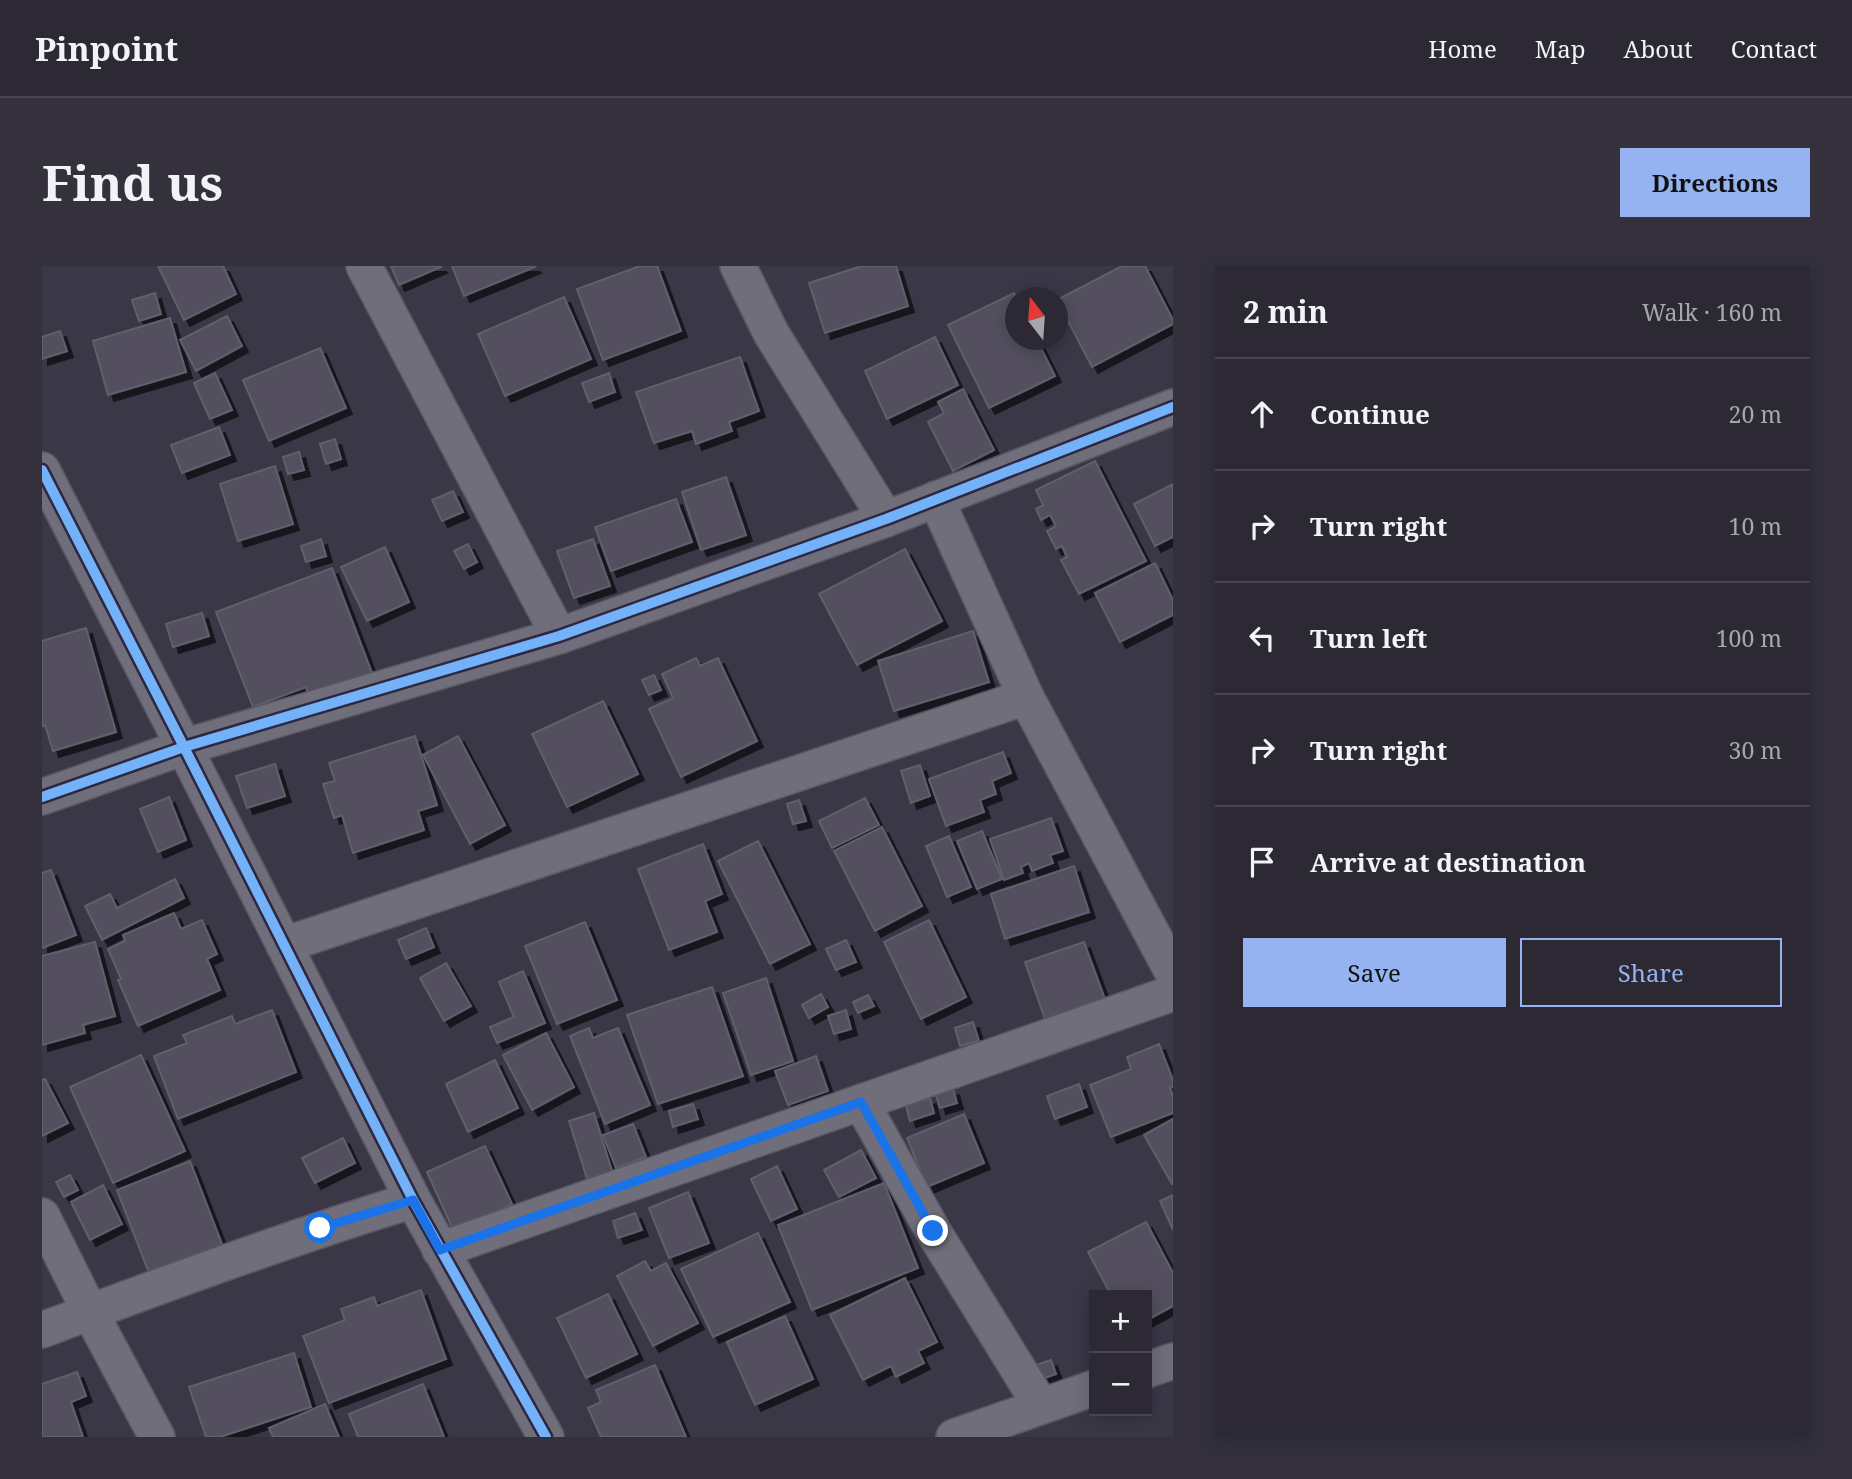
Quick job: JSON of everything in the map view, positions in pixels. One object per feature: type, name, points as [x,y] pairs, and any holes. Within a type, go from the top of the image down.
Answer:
[{"type":"street","points":[[364,266],[559,636]]},
{"type":"street","points":[[737,266],[771,333],[886,519]]},
{"type":"street","points":[[42,797],[184,747],[559,636],[886,519],[1173,407]]},
{"type":"street","points":[[42,470],[413,1200],[546,1437]]},
{"type":"street","points":[[936,499],[1026,697],[1173,973]]},
{"type":"street","points":[[284,945],[1026,697]]},
{"type":"street","points":[[440,1250],[1173,993]]},
{"type":"street","points":[[861,1102],[933,1231],[1041,1406]]},
{"type":"street","points":[[42,1330],[320,1228],[413,1200]]},
{"type":"street","points":[[42,1216],[157,1437]]},
{"type":"street","points":[[1152,1368],[1173,1361]]},
{"type":"street","points":[[954,1437],[1089,1390]]},
{"type":"building","points":[[158,266],[223,266],[236,294],[184,320]]},
{"type":"building","points":[[391,266],[440,266],[441,267],[399,285]]},
{"type":"building","points":[[452,266],[534,266],[535,267],[464,296]]},
{"type":"building","points":[[640,266],[657,266],[681,331],[603,360],[577,289]]},
{"type":"building","points":[[862,266],[896,266],[908,306],[825,333],[809,283]]},
{"type":"building","points":[[1122,266],[1145,266],[1173,324],[1092,367],[1068,321],[1068,294]]},
{"type":"building","points":[[155,293],[161,314],[139,321],[132,300]]},
{"type":"building","points":[[564,297],[591,359],[505,396],[478,334]]},
{"type":"building","points":[[1005,297],[1005,350],[1042,350],[1055,376],[989,408],[948,325]]},
{"type":"building","points":[[227,316],[242,346],[196,371],[180,340]]},
{"type":"building","points":[[170,318],[186,372],[108,395],[93,341]]},
{"type":"building","points":[[60,331],[67,351],[42,359],[42,337]]},
{"type":"building","points":[[935,337],[958,385],[887,419],[865,371]]},
{"type":"building","points":[[320,348],[346,408],[269,441],[243,380]]},
{"type":"building","points":[[740,357],[759,411],[729,422],[732,431],[696,444],[692,431],[654,443],[636,392]]},
{"type":"building","points":[[215,373],[232,410],[210,419],[194,383]]},
{"type":"building","points":[[609,373],[615,392],[589,402],[582,383]]},
{"type":"building","points":[[963,389],[994,450],[953,471],[928,422],[944,413],[938,402]]},
{"type":"building","points":[[219,427],[230,455],[182,473],[171,445]]},
{"type":"building","points":[[335,439],[341,459],[326,464],[320,444]]},
{"type":"building","points":[[299,452],[304,470],[288,474],[283,457]]},
{"type":"building","points":[[1095,461],[1146,561],[1079,594],[1061,560],[1067,557],[1062,546],[1056,549],[1047,531],[1056,526],[1050,515],[1041,520],[1036,509],[1043,505],[1036,490]]},
{"type":"building","points":[[275,466],[293,524],[238,541],[220,484]]},
{"type":"building","points":[[726,477],[746,535],[701,550],[682,492]]},
{"type":"building","points":[[1173,484],[1173,537],[1155,546],[1134,504]]},
{"type":"building","points":[[453,491],[463,512],[442,521],[432,500]]},
{"type":"building","points":[[676,499],[692,542],[611,571],[595,527]]},
{"type":"building","points":[[321,539],[326,556],[306,562],[301,546]]},
{"type":"building","points":[[593,539],[610,586],[574,598],[557,551]]},
{"type":"building","points":[[468,544],[477,562],[464,569],[454,551]]},
{"type":"building","points":[[385,547],[409,602],[367,621],[341,567]]},
{"type":"building","points":[[905,549],[942,621],[857,665],[819,594]]},
{"type":"building","points":[[1155,563],[1173,600],[1173,615],[1120,642],[1095,593]]},
{"type":"building","points":[[332,568],[372,673],[309,697],[306,687],[253,707],[216,612]]},
{"type":"building","points":[[202,613],[209,636],[173,647],[166,624]]},
{"type":"building","points":[[86,628],[116,732],[53,751],[45,725],[42,726],[42,641]]},
{"type":"building","points":[[973,631],[989,682],[894,711],[878,661]]},
{"type":"building","points":[[696,658],[700,666],[718,658],[757,741],[681,777],[649,709],[673,698],[662,674]]},
{"type":"building","points":[[654,675],[661,690],[649,695],[642,680]]},
{"type":"building","points":[[603,701],[638,774],[567,807],[532,734]]},
{"type":"building","points":[[415,736],[437,805],[418,811],[424,830],[353,853],[342,815],[334,818],[323,784],[335,781],[329,763]]},
{"type":"building","points":[[458,736],[505,825],[470,844],[423,755]]},
{"type":"building","points":[[1003,752],[1011,773],[992,781],[996,794],[980,800],[984,812],[946,826],[929,779]]},
{"type":"building","points":[[275,764],[285,796],[247,808],[236,776]]},
{"type":"building","points":[[920,765],[930,796],[911,803],[901,771]]},
{"type":"building","points":[[169,797],[186,840],[158,852],[140,809]]},
{"type":"building","points":[[865,798],[879,825],[832,848],[819,821]]},
{"type":"building","points":[[799,800],[806,821],[793,824],[787,804]]},
{"type":"building","points":[[1051,818],[1063,851],[1050,855],[1053,863],[1032,871],[1029,863],[1021,867],[1023,873],[1004,880],[990,839]]},
{"type":"building","points":[[882,827],[922,906],[875,931],[834,851]]},
{"type":"building","points":[[982,831],[1002,879],[977,889],[957,841]]},
{"type":"building","points":[[949,836],[971,887],[947,897],[926,846]]},
{"type":"building","points":[[758,841],[810,944],[770,964],[718,861]]},
{"type":"building","points":[[703,844],[722,894],[705,901],[717,932],[669,950],[638,869]]},
{"type":"building","points":[[1074,866],[1089,912],[1005,939],[991,894]]},
{"type":"building","points":[[51,870],[76,935],[42,948],[42,873]]},
{"type":"building","points":[[175,879],[184,898],[102,940],[85,906],[110,894],[117,908]]},
{"type":"building","points":[[174,913],[181,929],[202,920],[217,954],[207,959],[220,990],[138,1026],[108,949],[125,941],[123,935]]},
{"type":"building","points":[[929,920],[966,997],[921,1019],[884,942]]},
{"type":"building","points":[[585,922],[617,1000],[557,1024],[525,946]]},
{"type":"building","points":[[426,928],[434,947],[406,959],[398,940]]},
{"type":"building","points":[[846,940],[856,962],[836,970],[826,949]]},
{"type":"building","points":[[95,942],[115,1016],[83,1025],[85,1033],[42,1045],[42,956]]},
{"type":"building","points":[[1084,942],[1106,1002],[1046,1022],[1025,962]]},
{"type":"building","points":[[446,963],[471,1006],[444,1021],[420,978]]},
{"type":"building","points":[[523,971],[545,1023],[497,1043],[490,1027],[514,1017],[499,982]]},
{"type":"building","points":[[766,978],[793,1061],[751,1075],[723,993]]},
{"type":"building","points":[[712,987],[743,1076],[658,1104],[627,1015]]},
{"type":"building","points":[[821,994],[828,1007],[809,1018],[802,1005]]},
{"type":"building","points":[[868,995],[874,1006],[858,1013],[853,1002]]},
{"type":"building","points":[[272,1010],[296,1072],[178,1119],[154,1056],[187,1043],[183,1035],[232,1016],[235,1024]]},
{"type":"building","points":[[846,1010],[851,1029],[834,1034],[828,1016]]},
{"type":"building","points":[[973,1022],[979,1041],[960,1046],[955,1028]]},
{"type":"building","points":[[589,1028],[593,1038],[618,1028],[650,1105],[605,1124],[570,1036]]},
{"type":"building","points":[[546,1033],[574,1087],[532,1110],[503,1055]]},
{"type":"building","points":[[1159,1044],[1173,1080],[1173,1087],[1170,1088],[1173,1113],[1111,1137],[1090,1085],[1131,1069],[1127,1057]]},
{"type":"building","points":[[141,1055],[185,1151],[113,1183],[70,1087]]},
{"type":"building","points":[[816,1056],[828,1091],[788,1105],[775,1071]]},
{"type":"building","points":[[495,1060],[518,1108],[468,1132],[446,1084]]},
{"type":"building","points":[[45,1079],[68,1123],[42,1136],[42,1080]]},
{"type":"building","points":[[1079,1084],[1087,1107],[1055,1119],[1047,1096]]},
{"type":"building","points":[[953,1089],[957,1103],[940,1108],[936,1095]]},
{"type":"building","points":[[930,1098],[934,1113],[910,1121],[906,1106]]},
{"type":"building","points":[[693,1104],[698,1119],[673,1127],[669,1111]]},
{"type":"building","points":[[594,1113],[613,1174],[588,1182],[569,1121]]},
{"type":"building","points":[[964,1114],[984,1163],[927,1187],[907,1138]]},
{"type":"building","points":[[1173,1119],[1173,1184],[1172,1184],[1144,1135]]},
{"type":"building","points":[[633,1124],[646,1157],[616,1168],[603,1135]]},
{"type":"building","points":[[343,1138],[355,1163],[315,1183],[302,1158]]},
{"type":"building","points":[[485,1146],[512,1204],[454,1232],[427,1172]]},
{"type":"building","points":[[861,1150],[876,1178],[839,1197],[824,1170]]},
{"type":"building","points":[[190,1161],[225,1252],[152,1281],[117,1190]]},
{"type":"building","points":[[777,1166],[797,1209],[771,1221],[751,1179]]},
{"type":"building","points":[[70,1175],[78,1190],[64,1197],[56,1182]]},
{"type":"building","points":[[884,1183],[918,1268],[812,1310],[778,1225]]},
{"type":"building","points":[[103,1185],[122,1224],[90,1240],[71,1202]]},
{"type":"building","points":[[688,1192],[709,1243],[669,1258],[649,1208]]},
{"type":"building","points":[[1173,1195],[1173,1230],[1160,1201]]},
{"type":"building","points":[[635,1213],[642,1230],[618,1238],[613,1221]]},
{"type":"building","points":[[1146,1222],[1173,1273],[1173,1306],[1152,1317],[1152,1290],[1108,1290],[1088,1252]]},
{"type":"building","points":[[758,1233],[790,1302],[713,1337],[681,1269]]},
{"type":"building","points":[[645,1261],[651,1271],[666,1263],[698,1323],[653,1346],[617,1276]]},
{"type":"building","points":[[905,1278],[937,1342],[918,1351],[924,1363],[896,1377],[891,1366],[863,1380],[830,1315]]},
{"type":"building","points":[[421,1290],[446,1359],[329,1403],[303,1336],[345,1320],[341,1309],[374,1297],[377,1306]]},
{"type":"building","points":[[608,1294],[637,1354],[586,1378],[557,1318]]},
{"type":"building","points":[[785,1316],[813,1379],[755,1405],[727,1342]]},
{"type":"building","points":[[294,1353],[311,1407],[220,1437],[206,1437],[189,1387]]},
{"type":"building","points":[[1051,1360],[1056,1374],[1037,1381],[1033,1366]]},
{"type":"building","points":[[655,1365],[686,1437],[601,1437],[588,1408],[601,1402],[596,1390]]},
{"type":"building","points":[[77,1372],[86,1396],[71,1402],[83,1437],[42,1437],[42,1384]]},
{"type":"building","points":[[423,1384],[444,1437],[358,1437],[349,1414]]},
{"type":"building","points":[[325,1404],[339,1437],[273,1437],[269,1428]]},
{"type":"cycle path","points":[[42,797],[184,747],[559,636],[886,519],[1173,407]]},
{"type":"cycle path","points":[[42,470],[413,1200],[546,1437]]},
{"type":"route","points":[[320,1228],[413,1200],[440,1250],[861,1102],[933,1231]]}]
